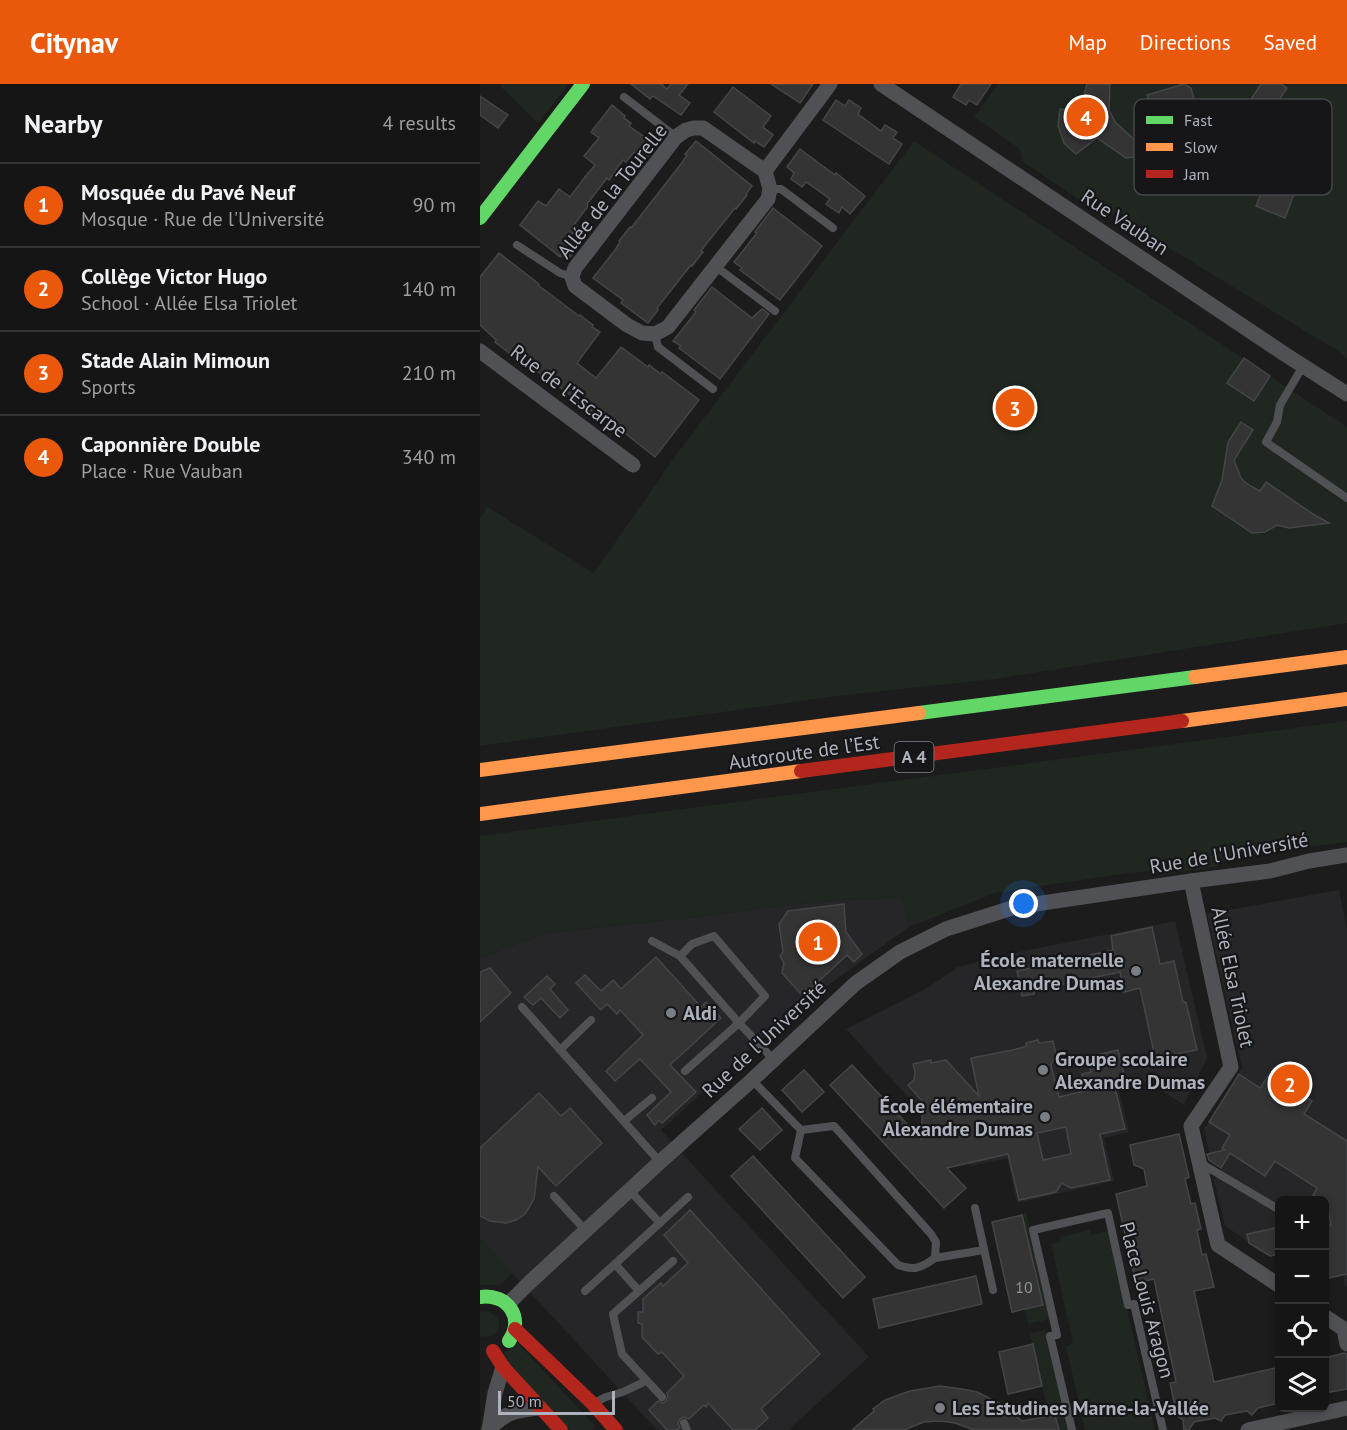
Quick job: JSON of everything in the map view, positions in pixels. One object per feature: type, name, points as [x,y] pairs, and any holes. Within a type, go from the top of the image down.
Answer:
[{"type":"main road","points":[[480,218],[583,84]]},
{"type":"main road","name":"Autoroute de l’Est","points":[[480,770],[1347,657]]},
{"type":"main road","name":"Autoroute de l’Est","points":[[480,814],[1347,699]]},
{"type":"main road","points":[[480,1297],[495,1296],[508,1304],[515,1316],[515,1329],[508,1342],[487,1351],[561,1430]]},
{"type":"main road","points":[[515,1329],[616,1430]]},
{"type":"street","points":[[655,334],[668,327],[768,199],[770,189],[765,171],[830,84]]},
{"type":"street","name":"Rue Vauban","points":[[881,84],[1347,394]]},
{"type":"street","name":"Allée de la Tourelle","points":[[655,334],[642,333],[627,325],[575,286],[572,277],[574,268],[676,137],[686,130],[703,128],[765,171]]},
{"type":"street","name":"Rue de l’Escarpe","points":[[480,351],[633,465]]},
{"type":"street","name":"Rue de l'Université","points":[[508,1304],[856,983],[900,952],[946,929],[1015,907],[1270,871],[1347,855]]},
{"type":"street","name":"Allée Elsa Triolet","points":[[1191,881],[1231,1067],[1191,1126],[1198,1162],[1218,1245],[1275,1283]]},
{"type":"street","points":[[1329,1319],[1344,1329],[1347,1344]]},
{"type":"street","points":[[489,1430],[495,1393],[503,1367]]},
{"type":"street","points":[[489,1430],[503,1416],[518,1410],[540,1408]]},
{"type":"street","points":[[1248,1430],[1347,1408]]},
{"type":"lane","points":[[624,97],[676,137]]},
{"type":"lane","points":[[770,189],[781,189],[833,228]]},
{"type":"lane","points":[[517,245],[560,273],[572,277]]},
{"type":"lane","points":[[715,266],[775,310]]},
{"type":"lane","points":[[655,334],[658,347],[712,389]]},
{"type":"lane","points":[[1303,366],[1280,405],[1277,422],[1266,442],[1347,498]]},
{"type":"lane","points":[[680,956],[692,944],[714,936],[765,996],[739,1023],[685,1071]]},
{"type":"lane","points":[[652,941],[680,956],[774,1060]]},
{"type":"lane","points":[[522,1007],[660,1162]]},
{"type":"lane","points":[[560,1050],[591,1020]]},
{"type":"lane","points":[[752,1080],[801,1130]]},
{"type":"lane","points":[[624,1122],[652,1098]]},
{"type":"lane","points":[[801,1130],[834,1126],[931,1234],[936,1242],[935,1258]]},
{"type":"lane","points":[[801,1130],[795,1158],[898,1265],[910,1269],[924,1265],[935,1258],[984,1250]]},
{"type":"lane","points":[[1198,1162],[1275,1207]]},
{"type":"lane","points":[[630,1191],[660,1223]]},
{"type":"lane","points":[[554,1196],[586,1231]]},
{"type":"lane","points":[[585,1292],[688,1197]]},
{"type":"lane","points":[[975,1208],[993,1290]]},
{"type":"lane","name":"Place Louis Aragon","points":[[1072,1430],[1050,1336],[1057,1335],[1034,1230],[1108,1213],[1128,1305],[1134,1304],[1162,1430]]},
{"type":"lane","points":[[662,1397],[622,1354],[613,1314],[673,1261]]},
{"type":"lane","points":[[615,1264],[639,1291]]},
{"type":"lane","points":[[592,1404],[646,1381]]},
{"type":"shaded area","points":[[502,84],[569,84],[538,123],[501,87]]},
{"type":"shaded area","points":[[998,84],[1347,84],[1347,360],[1341,353],[1094,202],[1085,204],[1022,161],[1020,149],[974,117]]},
{"type":"shaded area","points":[[914,141],[1347,427],[1347,623],[995,679],[837,696],[480,746],[480,518],[487,508],[481,503],[594,573],[676,455]]},
{"type":"shaded area","points":[[1347,721],[1347,842],[1269,852],[1220,862],[1218,866],[1160,875],[1153,871],[1128,873],[995,893],[909,927],[902,897],[844,900],[545,933],[480,958],[480,836]]},
{"type":"shaded area","points":[[1339,890],[1347,929],[1347,1286],[1345,1286],[1343,1275],[1329,1278],[1329,1196],[1275,1196],[1275,1255],[1270,1256],[1225,1226],[1214,1180],[1221,1168],[1211,1162],[1204,1129],[1242,1068],[1207,914]]},
{"type":"shaded area","points":[[902,897],[909,927],[806,1001],[804,1000],[661,1130],[869,1357],[788,1430],[657,1430],[480,1238],[480,958],[545,933],[769,907]]},
{"type":"shaded area","name":"Groupe scolaire Alexandre Dumas","points":[[1175,921],[1207,1058],[1184,1105],[1148,1082],[1118,1088],[1129,1132],[1104,1138],[1114,1181],[1017,1203],[1007,1158],[971,1166],[846,1029],[927,988],[958,967],[1014,953]]},
{"type":"shaded area","points":[[1026,1212],[1050,1319],[1028,1324],[1025,1309],[1043,1305],[1022,1215]]},
{"type":"shaded area","points":[[1090,1230],[1091,1235],[1109,1231],[1155,1430],[1085,1430],[1066,1346],[1073,1343],[1051,1244],[1060,1242],[1060,1237]]},
{"type":"shaded area","points":[[480,1238],[513,1273],[500,1285],[480,1285]]},
{"type":"shaded area","points":[[483,1311],[496,1316],[499,1321],[497,1331],[488,1337],[480,1336],[480,1313]]},
{"type":"shaded area","points":[[1045,1330],[1068,1430],[1059,1430],[1055,1415],[1049,1416],[1030,1333]]},
{"type":"shaded area","points":[[517,1342],[595,1426],[591,1430],[569,1430],[501,1356]]},
{"type":"building","points":[[631,84],[663,84],[667,89],[671,84],[688,84],[679,95],[690,103],[681,115],[653,96],[650,99]]},
{"type":"building","points":[[771,84],[813,84],[800,103]]},
{"type":"building","points":[[961,84],[991,84],[977,105],[969,100],[966,105],[953,97]]},
{"type":"building","points":[[1087,84],[1110,84],[1109,110],[1116,123],[1134,139],[1134,157],[1126,158],[1097,138],[1076,154],[1064,143],[1058,126],[1060,109],[1080,111]]},
{"type":"building","points":[[1184,84],[1191,88],[1194,99],[1148,99],[1147,95]]},
{"type":"building","points":[[1261,84],[1281,84],[1287,88],[1280,99],[1251,99]]},
{"type":"building","points":[[733,87],[771,116],[763,127],[773,135],[764,147],[755,141],[754,143],[714,112]]},
{"type":"building","points":[[480,96],[508,115],[498,128],[480,115]]},
{"type":"building","points":[[836,100],[845,106],[849,100],[861,108],[858,114],[881,131],[885,125],[897,132],[893,138],[902,144],[889,164],[823,120]]},
{"type":"building","points":[[612,105],[631,123],[629,126],[656,145],[645,160],[634,152],[626,162],[623,160],[609,180],[607,178],[587,204],[588,206],[574,225],[577,227],[568,239],[578,246],[568,260],[559,256],[520,225],[538,201],[546,206],[559,189],[570,197],[595,165],[584,156],[599,138],[591,132]]},
{"type":"building","points":[[696,141],[752,186],[701,251],[703,252],[657,308],[658,310],[648,323],[621,303],[623,300],[593,278],[615,250],[619,241],[681,164],[687,155],[685,154]]},
{"type":"building","points":[[800,149],[865,196],[850,214],[842,207],[839,213],[826,204],[830,199],[806,182],[802,187],[791,179],[794,173],[787,167]]},
{"type":"building","points":[[1260,195],[1294,195],[1285,218],[1256,206]]},
{"type":"building","points":[[773,208],[822,246],[780,300],[740,270],[742,268],[734,262]]},
{"type":"building","points":[[499,253],[600,332],[577,363],[596,378],[621,347],[648,367],[649,365],[661,374],[662,372],[699,400],[655,457],[602,415],[600,418],[552,381],[551,383],[537,371],[535,373],[495,342],[496,340],[480,325],[480,277]]},
{"type":"building","points":[[712,287],[752,318],[762,309],[769,314],[720,379],[673,341]]},
{"type":"building","points":[[1244,358],[1270,376],[1254,401],[1227,383]]},
{"type":"building","points":[[1241,422],[1253,430],[1234,460],[1241,478],[1260,491],[1266,482],[1329,523],[1289,528],[1277,525],[1265,532],[1252,533],[1212,506],[1222,480],[1228,442]]},
{"type":"building","points":[[844,904],[846,932],[862,954],[854,962],[847,955],[808,991],[807,989],[801,994],[782,973],[784,963],[780,956],[783,952],[779,924],[788,911]]},
{"type":"building","points":[[1152,927],[1160,964],[1174,961],[1197,1050],[1155,1058],[1140,988],[1124,992],[1120,972],[1034,990],[1034,994],[1022,996],[1017,971],[1113,950],[1111,936]]},
{"type":"building","points":[[656,957],[701,1007],[706,1002],[721,1018],[670,1065],[696,1092],[662,1123],[659,1120],[655,1125],[647,1115],[671,1092],[640,1059],[615,1081],[606,1071],[643,1035],[620,1010],[617,1014],[607,1004],[601,1010],[576,983],[585,975],[601,991],[613,980],[621,989]]},
{"type":"building","points":[[490,968],[511,993],[480,1022],[480,972]]},
{"type":"building","points":[[547,976],[555,984],[550,989],[568,1010],[560,1018],[541,998],[533,1005],[524,997]]},
{"type":"building","points":[[1038,1040],[1039,1043],[1053,1041],[1056,1054],[1051,1065],[1059,1097],[1085,1091],[1082,1074],[1091,1072],[1088,1057],[1118,1050],[1126,1082],[1114,1084],[1125,1129],[1100,1134],[1110,1180],[1071,1188],[1062,1183],[1056,1192],[1019,1200],[1008,1154],[947,1168],[966,1188],[944,1208],[830,1085],[852,1065],[921,1139],[923,1102],[908,1085],[914,1080],[913,1064],[931,1060],[931,1063],[946,1060],[979,1096],[971,1058],[1013,1050],[1027,1046],[1026,1043]],"holes":[[[1066,1127],[1071,1154],[1043,1160],[1037,1133]]]},
{"type":"building","points":[[804,1070],[824,1092],[802,1112],[782,1090]]},
{"type":"building","points":[[1239,1074],[1260,1088],[1269,1075],[1283,1083],[1285,1079],[1301,1089],[1299,1093],[1312,1101],[1304,1114],[1347,1141],[1347,1274],[1329,1278],[1329,1225],[1331,1225],[1329,1196],[1313,1195],[1317,1188],[1275,1161],[1265,1176],[1230,1153],[1221,1168],[1209,1160],[1207,1154],[1225,1150],[1222,1148],[1230,1135],[1209,1122]]},
{"type":"building","points":[[539,1093],[561,1116],[570,1108],[602,1143],[556,1186],[538,1167],[534,1199],[525,1214],[506,1223],[490,1221],[480,1216],[480,1148]]},
{"type":"building","points":[[762,1108],[782,1130],[760,1150],[739,1129]]},
{"type":"building","points":[[1179,1134],[1189,1177],[1185,1179],[1191,1204],[1195,1203],[1201,1229],[1197,1230],[1202,1255],[1206,1254],[1214,1287],[1194,1291],[1214,1382],[1275,1368],[1275,1404],[1258,1408],[1252,1415],[1247,1411],[1225,1415],[1221,1421],[1215,1418],[1194,1422],[1189,1430],[1184,1430],[1183,1420],[1177,1416],[1170,1383],[1176,1382],[1154,1279],[1136,1283],[1116,1194],[1147,1186],[1144,1169],[1134,1165],[1130,1145]]},
{"type":"building","points":[[753,1156],[865,1277],[843,1298],[731,1176]]},
{"type":"building","points":[[690,1210],[820,1354],[761,1409],[768,1418],[755,1430],[733,1430],[708,1403],[689,1419],[684,1417],[680,1419],[678,1423],[680,1428],[677,1430],[667,1430],[649,1410],[658,1401],[663,1403],[666,1401],[667,1393],[684,1376],[662,1352],[658,1354],[642,1337],[642,1324],[638,1323],[638,1312],[643,1312],[643,1299],[661,1283],[663,1286],[688,1263],[664,1235]]},
{"type":"building","points":[[1022,1215],[1043,1305],[1012,1312],[992,1222]]},
{"type":"building","points":[[1275,1228],[1275,1255],[1270,1256],[1249,1243],[1247,1234]]},
{"type":"building","points":[[976,1276],[982,1304],[879,1328],[873,1299]]},
{"type":"building","points":[[1033,1344],[1042,1386],[1008,1394],[999,1352]]},
{"type":"building","points":[[1347,1354],[1347,1389],[1329,1392],[1329,1357]]},
{"type":"building","name":"Les Estudines Marne-la-Vallée","points":[[940,1386],[977,1392],[999,1403],[1022,1421],[1055,1415],[1059,1430],[974,1430],[955,1423],[940,1421],[924,1422],[904,1430],[852,1430],[885,1400],[910,1391]]},
{"type":"traffic: fast","points":[[480,218],[583,84]]},
{"type":"traffic: fast","points":[[919,713],[1195,677]]},
{"type":"traffic: fast","points":[[480,1297],[498,1299],[511,1308],[515,1323],[509,1341]]},
{"type":"traffic: slow","points":[[1195,677],[1347,657]]},
{"type":"traffic: slow","points":[[1182,721],[1347,699]]},
{"type":"traffic: slow","points":[[480,770],[919,713]]},
{"type":"traffic: slow","points":[[480,814],[801,771]]},
{"type":"traffic: jam","points":[[801,771],[1182,721]]},
{"type":"traffic: jam","points":[[515,1329],[592,1403],[616,1430]]},
{"type":"traffic: jam","points":[[493,1351],[503,1367],[561,1430]]},
{"type":"place","name":"Caponnière Double","points":[[1086,117]]},
{"type":"place","name":"Stade Alain Mimoun","points":[[1015,408]]},
{"type":"place","name":"Mosquée du Pavé Neuf","points":[[818,942]]},
{"type":"place","name":"École maternelle Alexandre Dumas","points":[[1136,971]]},
{"type":"place","name":"Aldi","points":[[671,1013]]},
{"type":"place","name":"Groupe scolaire Alexandre Dumas","points":[[1043,1070]]},
{"type":"place","name":"Collège Victor Hugo","points":[[1290,1084]]},
{"type":"place","name":"École élémentaire Alexandre Dumas","points":[[1045,1117]]},
{"type":"place","name":"Les Estudines Marne-la-Vallée","points":[[940,1408]]}]
